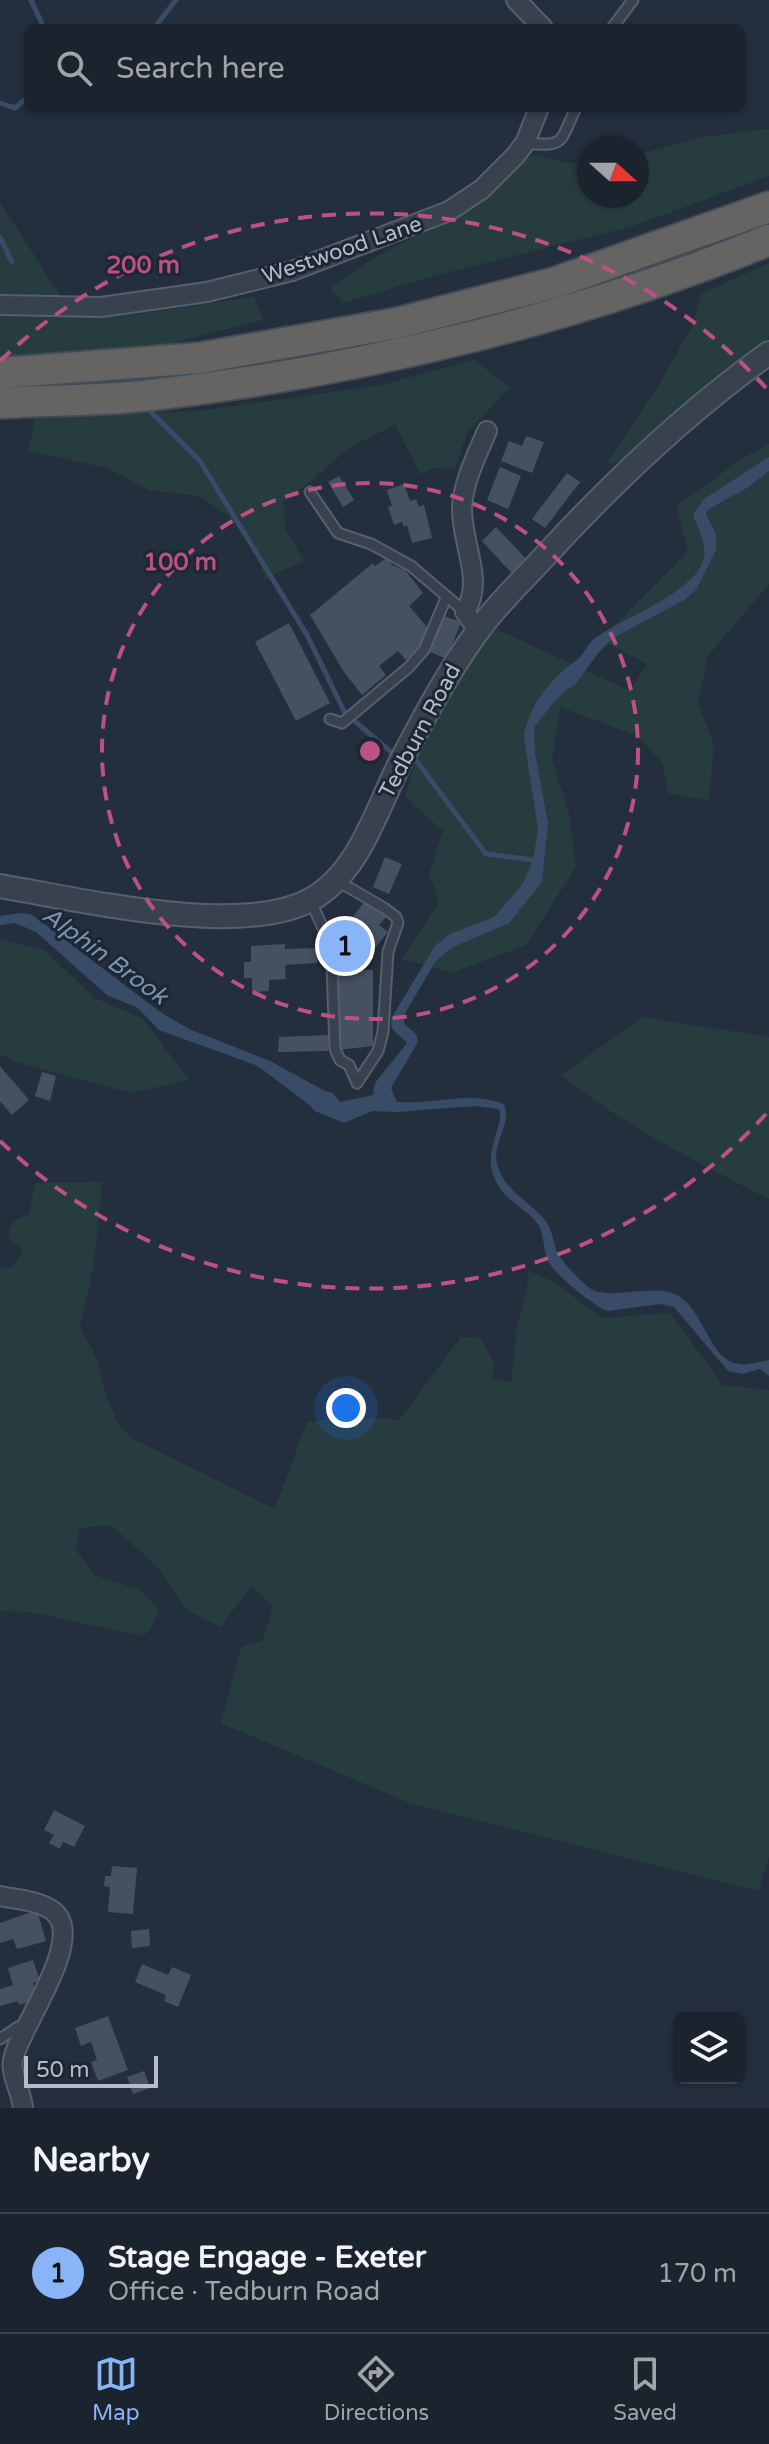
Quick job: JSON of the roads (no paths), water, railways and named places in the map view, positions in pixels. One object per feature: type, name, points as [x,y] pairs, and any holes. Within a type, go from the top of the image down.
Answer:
[{"type":"highway","points":[[0,373],[200,358],[398,323],[554,283],[769,207]]},
{"type":"highway","points":[[0,403],[150,395],[287,375],[476,337],[613,297],[769,240]]},
{"type":"street","points":[[516,0],[539,24]]},
{"type":"street","name":"Westwood Lane","points":[[0,305],[101,307],[207,292],[292,271],[449,211],[482,189],[515,156],[525,143],[537,112]]},
{"type":"street","name":"Tedburn Road","points":[[0,886],[137,909],[207,916],[258,914],[310,900],[336,880],[361,844],[472,621],[650,451],[769,353]]},
{"type":"street","points":[[472,621],[474,585],[462,507],[468,479],[487,431]]},
{"type":"street","points":[[0,1896],[43,1905],[57,1915],[63,1929],[54,1970],[12,2061],[23,2108]]},
{"type":"lane","points":[[615,24],[633,0]]},
{"type":"lane","points":[[525,143],[552,145],[559,142],[574,112]]},
{"type":"lane","points":[[310,492],[338,533],[371,544],[411,566],[472,621]]},
{"type":"lane","points":[[330,719],[342,723],[409,667],[424,650],[446,598]]},
{"type":"lane","points":[[310,900],[324,930],[332,966],[335,1049],[340,1060],[349,1065],[357,1083],[378,1051],[383,1032],[388,952],[398,923],[396,917],[384,908],[336,880]]},
{"type":"lane","points":[[0,2039],[18,2027],[28,2026]]},
{"type":"water","points":[[769,457],[769,471],[747,488],[707,510],[706,515],[716,534],[716,550],[696,590],[684,600],[613,638],[575,685],[552,704],[534,728],[535,753],[548,823],[542,882],[509,923],[451,948],[435,962],[404,1015],[404,1024],[416,1034],[418,1042],[391,1088],[397,1102],[477,1098],[504,1104],[506,1119],[496,1155],[500,1172],[510,1187],[547,1223],[557,1252],[574,1274],[595,1291],[660,1291],[680,1297],[695,1313],[721,1354],[729,1361],[742,1364],[769,1360],[769,1376],[760,1369],[742,1374],[728,1371],[674,1307],[661,1304],[607,1311],[561,1276],[547,1259],[538,1224],[505,1195],[493,1174],[491,1156],[499,1109],[474,1106],[372,1111],[344,1123],[315,1111],[258,1066],[159,1030],[138,1008],[107,995],[36,932],[15,923],[0,925],[0,916],[31,914],[160,1012],[189,1029],[270,1061],[333,1093],[340,1102],[373,1095],[375,1083],[407,1043],[393,1029],[392,1017],[435,946],[450,934],[494,917],[522,885],[533,860],[538,829],[524,738],[536,704],[551,683],[580,657],[593,640],[671,595],[696,573],[703,561],[704,548],[693,514],[704,499]]},
{"type":"waterway","points":[[31,0],[42,24]]},
{"type":"waterway","points":[[157,24],[176,0]]},
{"type":"waterway","points":[[0,103],[15,108],[24,100]]},
{"type":"waterway","points":[[0,237],[12,262]]},
{"type":"waterway","points":[[150,411],[200,461],[307,635],[345,713],[391,752]]},
{"type":"waterway","points":[[415,759],[486,854],[538,863]]},
{"type":"place","name":"Stage Engage - Exeter","points":[[345,946]]},
{"type":"water label","name":"Alphin Brook","points":[[105,956]]}]
